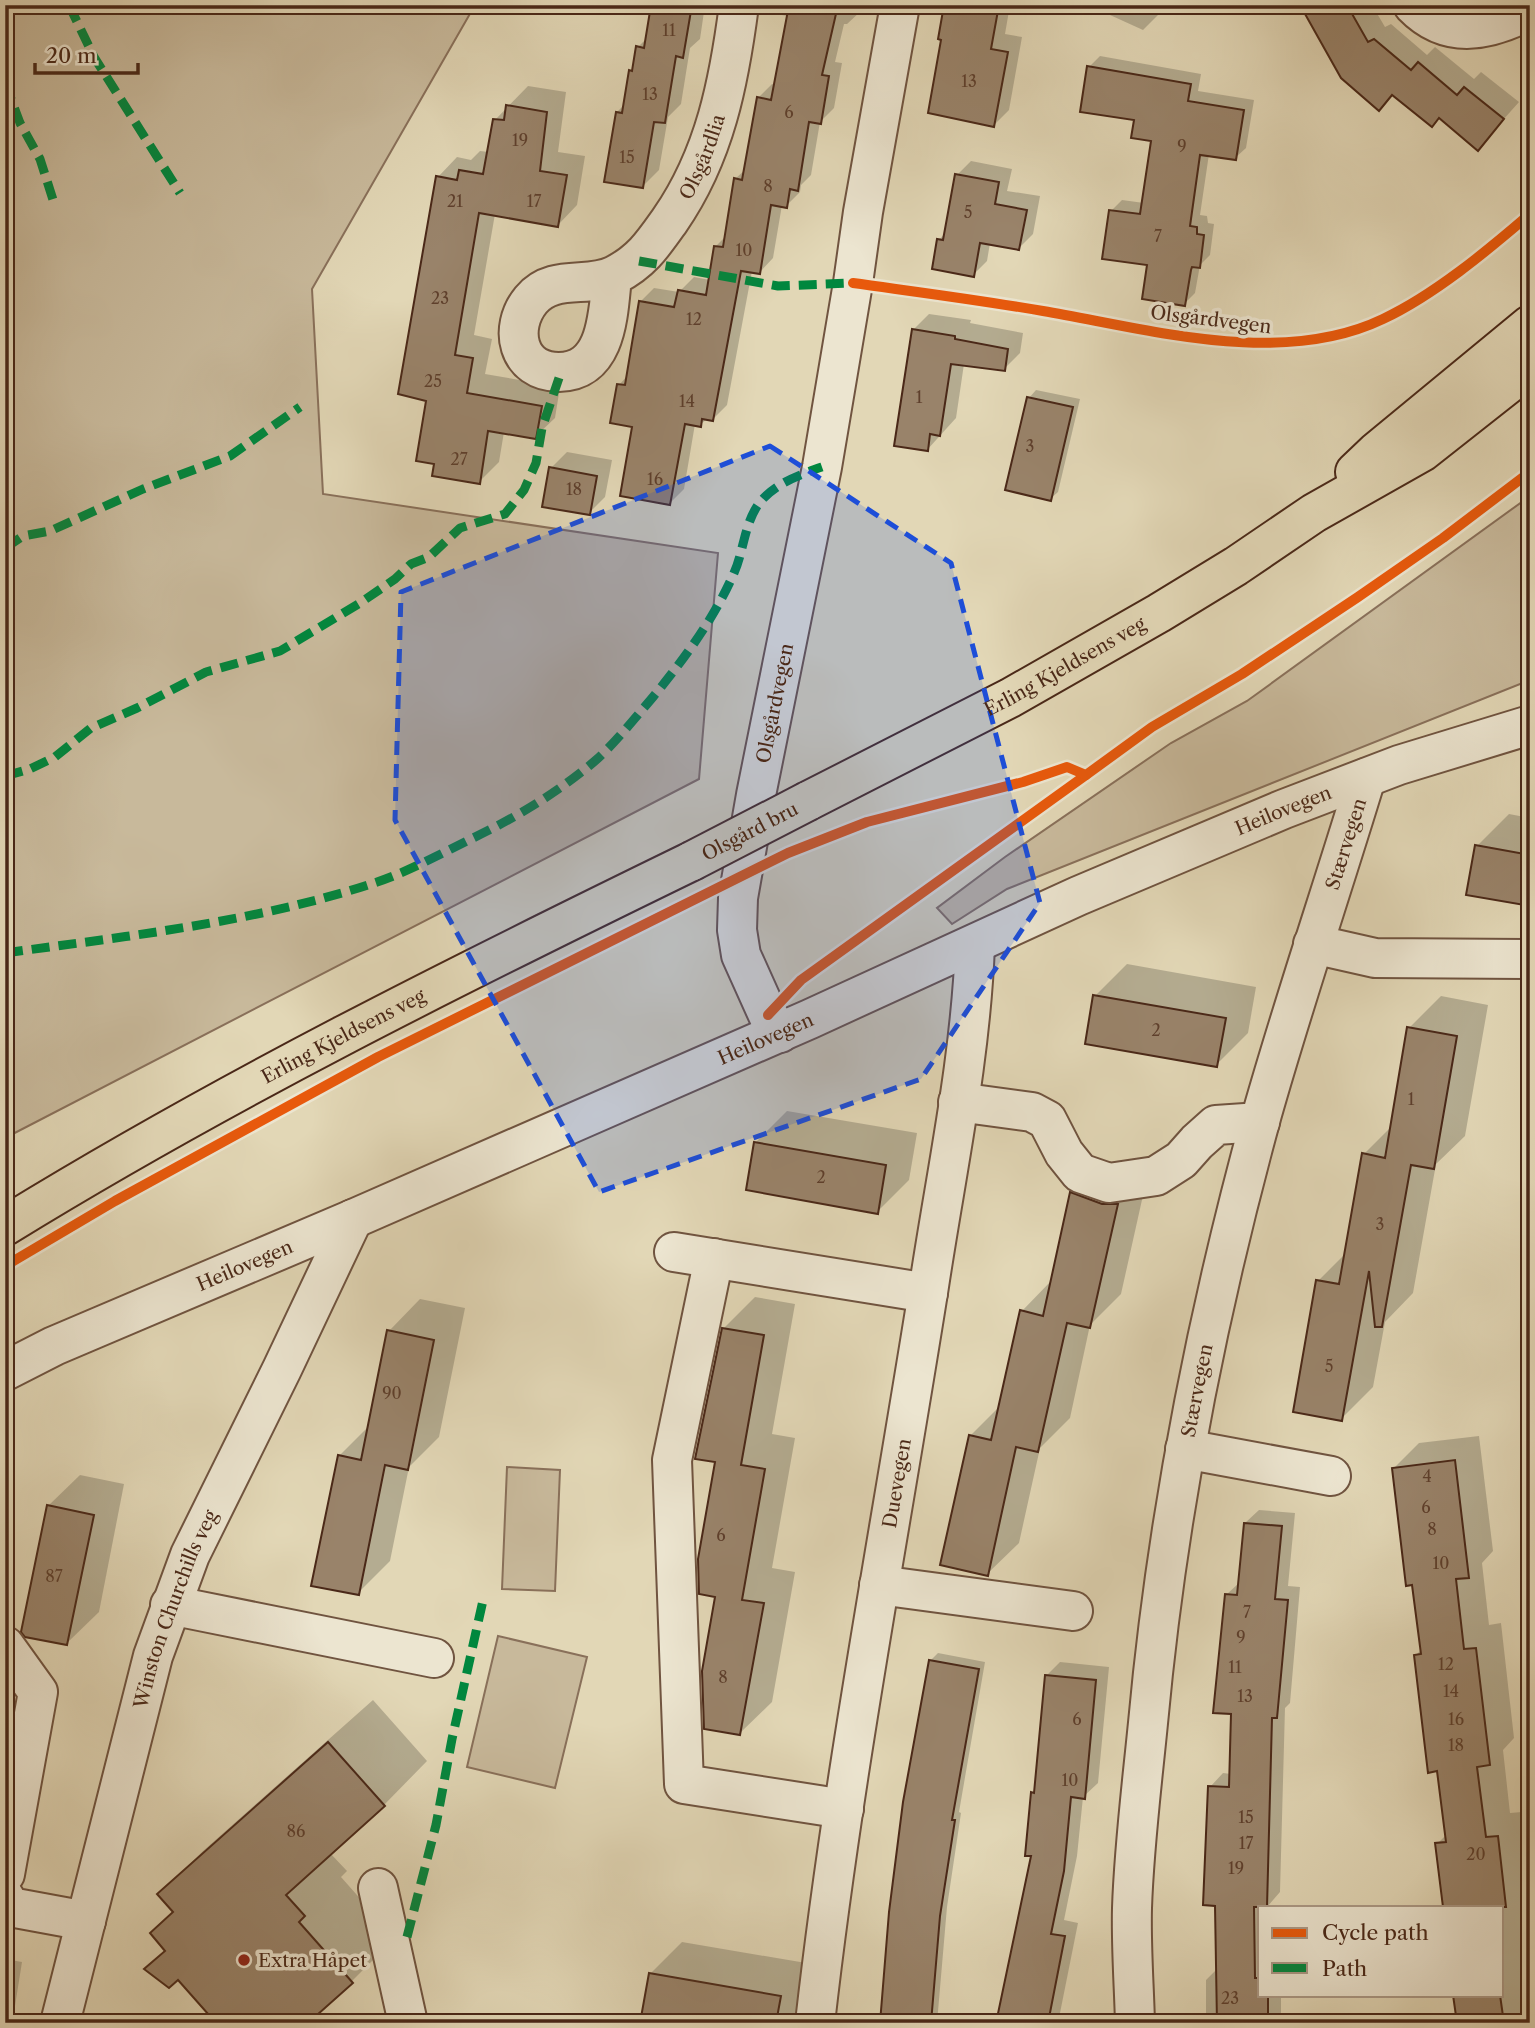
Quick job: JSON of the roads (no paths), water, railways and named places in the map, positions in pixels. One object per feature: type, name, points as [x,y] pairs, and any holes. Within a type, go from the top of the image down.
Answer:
[{"type":"highway","name":"Erling Kjeldsens veg","points":[[1314,513],[1376,452],[1530,325]]},
{"type":"highway","name":"Erling Kjeldsens veg","points":[[808,802],[1082,659],[1236,566],[1314,513],[1422,452],[1530,367]]},
{"type":"highway","name":"Olsgård bru","points":[[692,861],[808,802]]},
{"type":"highway","name":"Erling Kjeldsens veg","points":[[5,1226],[167,1132],[312,1053],[554,928],[692,861]]},
{"type":"street","name":"Olsgårdlia","points":[[612,277],[639,261],[652,246],[698,174],[725,92],[739,5]]},
{"type":"street","name":"Olsgårdvegen","points":[[780,1033],[757,995],[741,955],[737,930],[738,898],[822,467],[900,5]]},
{"type":"street","points":[[1413,5],[1424,16],[1443,25],[1467,30],[1504,23],[1530,10]]},
{"type":"street","name":"Heilovegen","points":[[5,1371],[54,1346],[780,1033],[1078,896],[1284,809],[1399,765],[1530,725]]},
{"type":"street","name":"Stærvegen","points":[[1135,2023],[1132,1907],[1138,1822],[1166,1559],[1185,1449],[1208,1334],[1261,1122],[1313,944],[1366,778]]},
{"type":"street","name":"Duevegen","points":[[815,2023],[844,1809],[967,1043],[975,944]]},
{"type":"street","points":[[1313,944],[1376,958],[1530,959]]},
{"type":"street","points":[[958,1102],[1032,1112],[1048,1119],[1064,1153],[1080,1173],[1109,1183],[1156,1176],[1181,1160],[1216,1125],[1261,1122]]},
{"type":"street","name":"Winston Churchills veg","points":[[60,2023],[153,1656],[170,1605],[217,1498],[353,1219]]},
{"type":"street","points":[[674,1252],[928,1293]]},
{"type":"street","points":[[714,1258],[672,1460],[684,1784],[844,1809]]},
{"type":"street","points":[[1185,1449],[1331,1476]]},
{"type":"street","points":[[879,1585],[1073,1611]]},
{"type":"street","points":[[170,1605],[434,1658]]},
{"type":"street","points":[[5,1646],[38,1692],[5,1874]]},
{"type":"street","points":[[378,1888],[408,2023]]},
{"type":"street","points":[[5,1898],[9,1906],[86,1921]]},
{"type":"place","name":"Extra Håpet","points":[[244,1960]]}]
